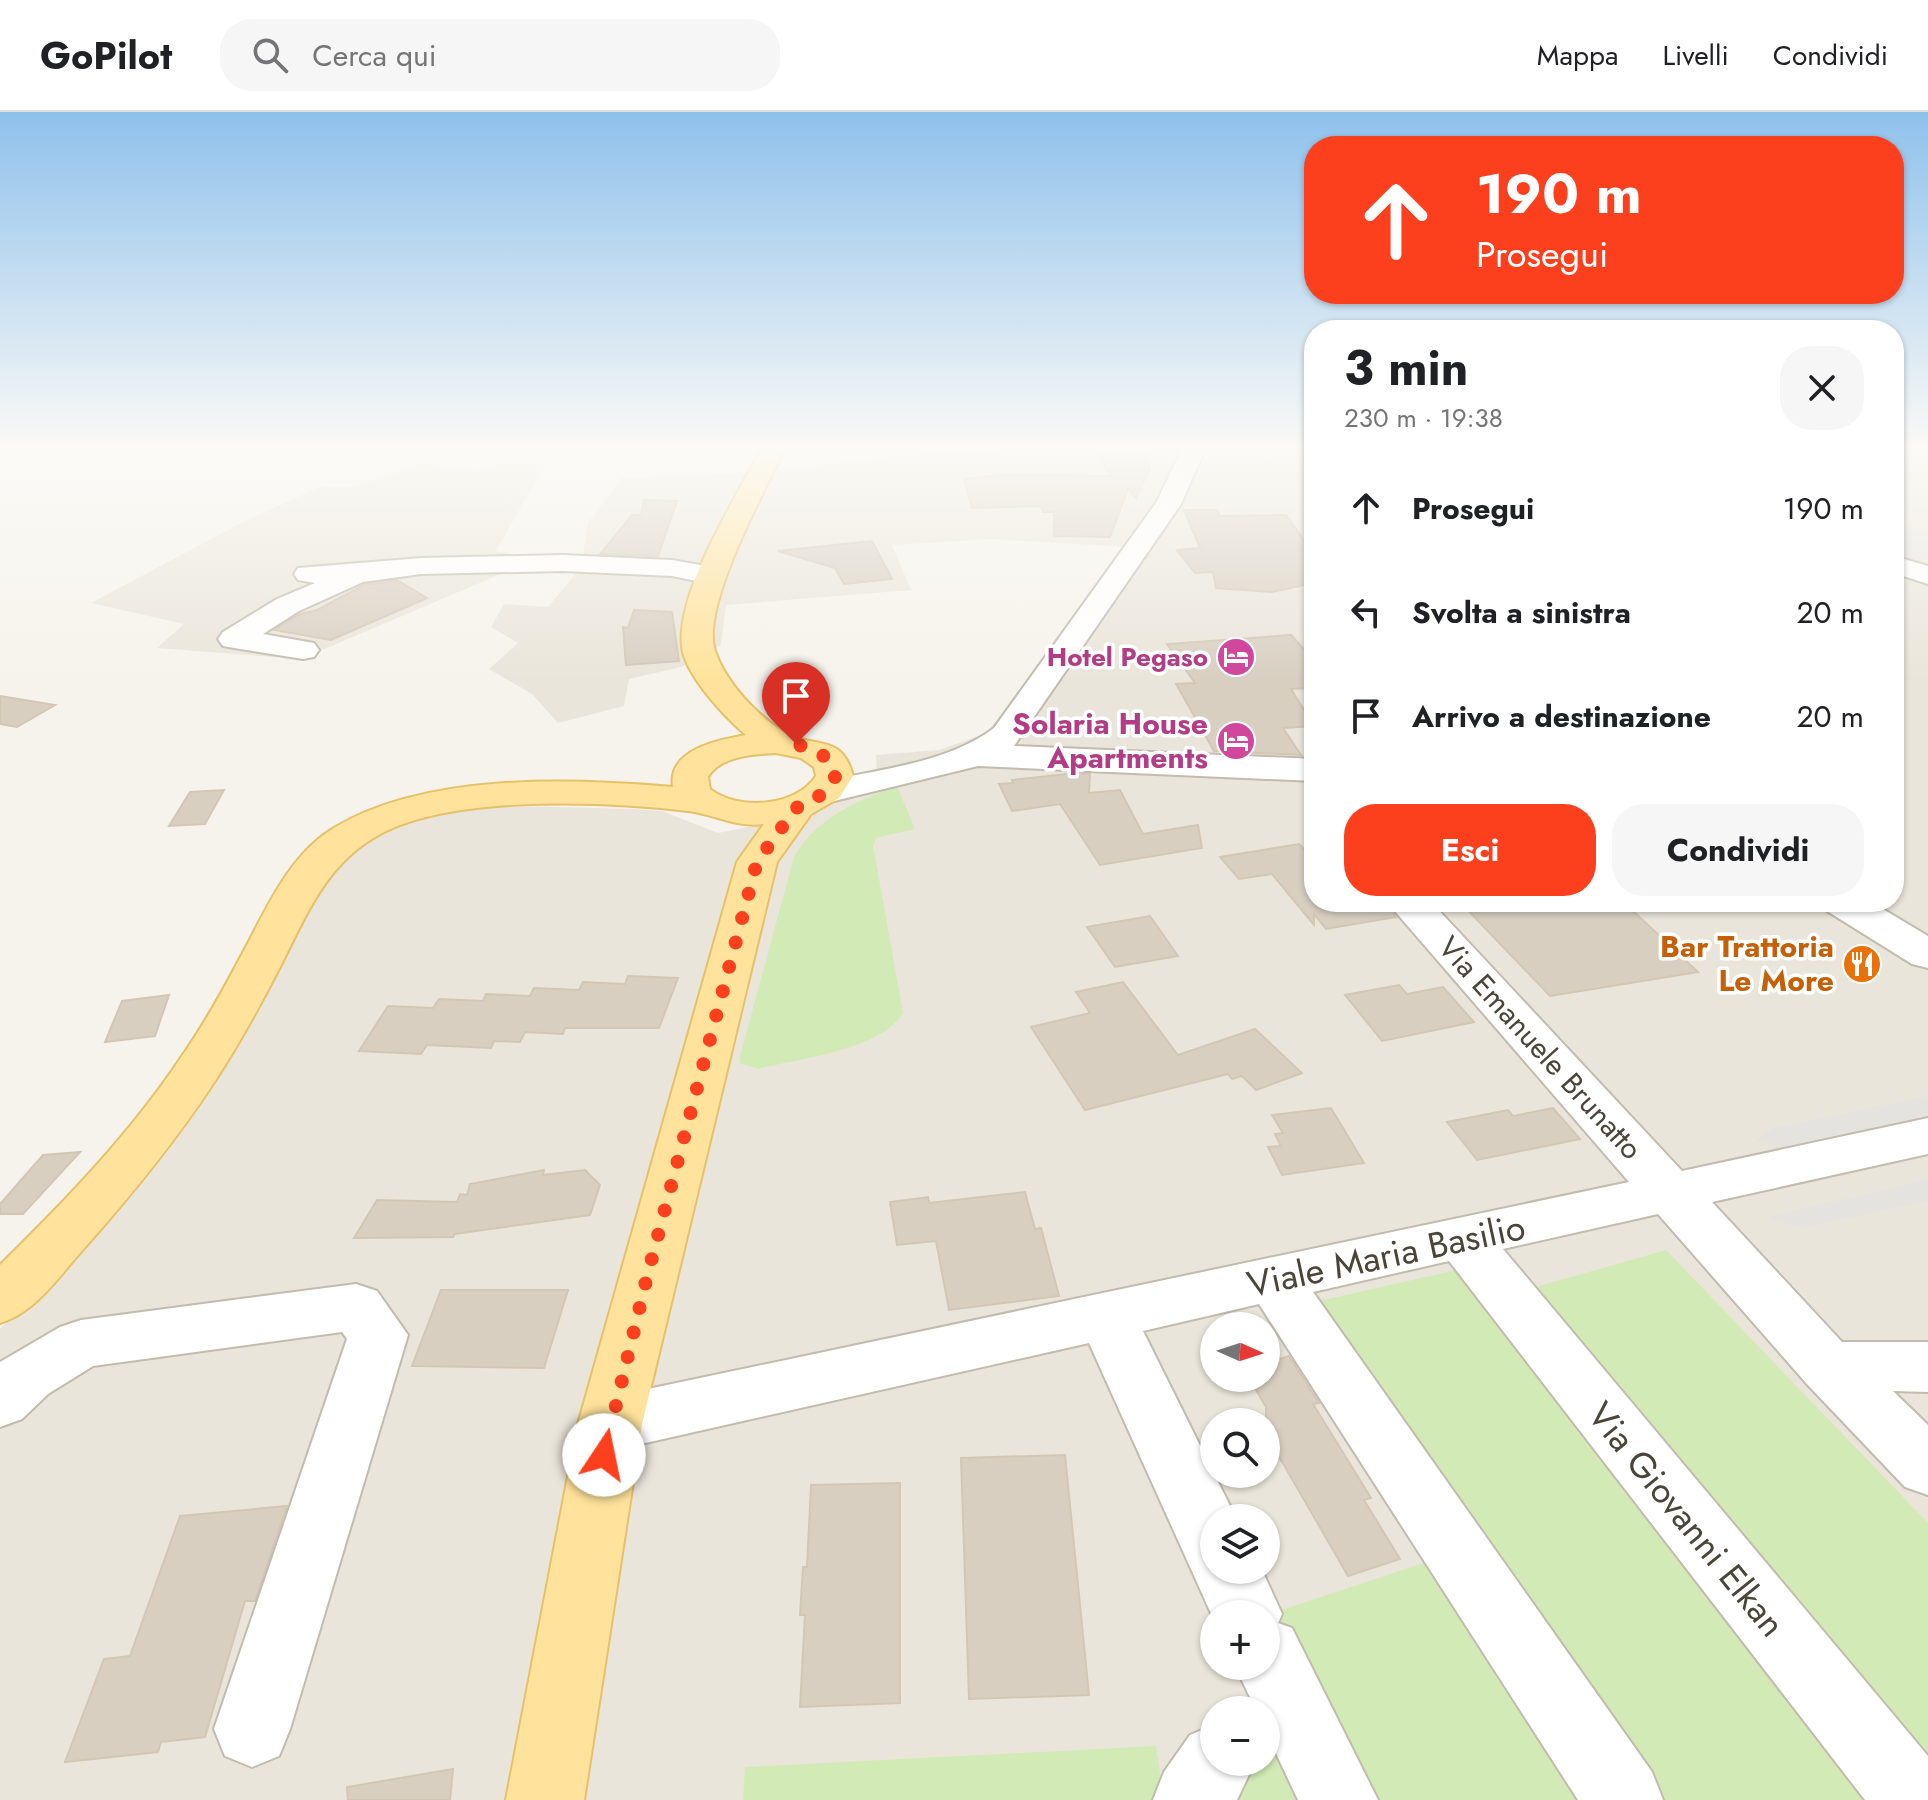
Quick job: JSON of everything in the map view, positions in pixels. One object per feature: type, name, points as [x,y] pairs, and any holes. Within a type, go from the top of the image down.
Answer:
[{"type":"main road","points":[[737,524],[704,590],[698,649],[728,702],[776,742]]},
{"type":"main road","points":[[709,785],[725,741],[728,702]]},
{"type":"main road","points":[[709,785],[754,743],[776,742],[796,744],[816,786]]},
{"type":"main road","points":[[709,785],[757,862]]},
{"type":"main road","points":[[0,1301],[57,1242],[158,1127],[234,1012],[305,877],[345,837],[387,816],[439,803],[709,785],[750,814],[816,786]]},
{"type":"main road","points":[[545,1800],[610,1424],[757,862],[816,786]]},
{"type":"street","points":[[976,755],[1006,735],[1154,524]]},
{"type":"street","points":[[308,574],[358,574],[421,566],[606,563],[712,575]]},
{"type":"street","points":[[1904,567],[1928,575]]},
{"type":"street","points":[[303,650],[234,639],[288,605],[358,574]]},
{"type":"street","points":[[816,786],[976,755],[1304,779]]},
{"type":"street","name":"Via Emanuele Brunatto","points":[[1417,912],[1827,1366],[1928,1467]]},
{"type":"street","points":[[1858,912],[1928,955]]},
{"type":"street","name":"Viale Maria Basilio","points":[[610,1424],[1274,1281],[1461,1237],[1672,1195],[1928,1136]]},
{"type":"street","name":"Via Giovanni Elkan","points":[[1461,1237],[1914,1800]]},
{"type":"street","points":[[1274,1281],[1624,1800]]},
{"type":"street","points":[[0,1401],[26,1376],[81,1344],[356,1307],[378,1335],[252,1729]]},
{"type":"street","points":[[1106,1316],[1200,1514]]},
{"type":"street","points":[[1827,1366],[1928,1367]]},
{"type":"street","points":[[1270,1680],[1339,1800]]},
{"type":"street","points":[[1192,1800],[1208,1776]]},
{"type":"shaded area","points":[[240,524],[511,524],[496,551],[523,556],[517,567],[301,659],[157,648],[184,624],[91,603]]},
{"type":"shaded area","points":[[588,524],[1304,524],[1304,912],[1904,912],[1904,524],[1928,524],[1928,564],[1923,565],[1928,567],[1928,1800],[0,1800],[0,1329],[76,1252],[181,1124],[333,871],[367,839],[432,813],[517,806],[662,811],[718,833],[807,815],[877,782],[876,755],[939,750],[987,733],[1127,547],[990,539],[892,545],[911,590],[726,605],[721,645],[681,667],[629,679],[624,706],[558,723],[532,694],[489,669],[518,643],[491,627],[504,604],[548,607],[581,567]]},
{"type":"shaded area","points":[[1904,527],[1928,533],[1928,558],[1912,560],[1904,556]]},
{"type":"shaded area","points":[[1928,1096],[1928,1115],[1779,1149],[1756,1140],[1773,1128]]},
{"type":"shaded area","points":[[1928,1179],[1928,1201],[1801,1228],[1769,1217]]},
{"type":"green space","points":[[897,786],[915,829],[876,838],[873,845],[903,1013],[892,1026],[858,1045],[758,1069],[740,1063],[794,857],[813,832],[839,812]]},
{"type":"green space","points":[[1666,1250],[1928,1523],[1928,1771],[1529,1289]]},
{"type":"green space","points":[[1461,1269],[1886,1800],[1657,1800],[1319,1301]]},
{"type":"green space","points":[[1436,1559],[1594,1800],[1368,1800],[1280,1635],[1280,1610]]},
{"type":"green space","points":[[1280,1745],[1317,1800],[1213,1800],[1223,1776],[1280,1776]]},
{"type":"green space","points":[[1156,1746],[1164,1800],[743,1800],[745,1767]]},
{"type":"building","points":[[625,524],[669,524],[658,556],[600,554]]},
{"type":"building","points":[[1054,524],[1115,524],[1110,537],[1054,536]]},
{"type":"building","points":[[1190,524],[1292,524],[1304,540],[1304,585],[1272,592],[1216,588],[1213,572],[1195,573],[1177,550],[1200,548]]},
{"type":"building","points":[[872,541],[892,579],[844,584],[835,568],[778,551]]},
{"type":"building","points":[[397,580],[427,598],[331,640],[274,630],[300,614],[317,610],[364,585]]},
{"type":"building","points":[[634,610],[672,612],[679,661],[626,665],[623,627],[628,628]]},
{"type":"building","points":[[1291,635],[1304,650],[1304,688],[1291,689],[1304,710],[1304,727],[1283,728],[1301,755],[1214,751],[1176,684],[1195,683],[1167,644]]},
{"type":"building","points":[[0,696],[55,705],[17,727],[0,724]]},
{"type":"building","points":[[1076,773],[1090,774],[1089,793],[1120,790],[1143,834],[1198,825],[1202,848],[1100,865],[1060,804],[1012,811],[999,784]]},
{"type":"building","points":[[224,790],[205,824],[169,826],[190,792]]},
{"type":"building","points":[[1299,844],[1304,849],[1304,912],[1392,912],[1396,917],[1326,929],[1314,914],[1314,925],[1272,874],[1239,879],[1220,857]]},
{"type":"building","points":[[1470,912],[1634,912],[1698,972],[1550,996]]},
{"type":"building","points":[[1150,916],[1178,956],[1115,967],[1087,927]]},
{"type":"building","points":[[628,976],[678,978],[659,1028],[565,1028],[563,1034],[525,1032],[520,1042],[494,1041],[491,1048],[427,1045],[421,1054],[359,1051],[388,1006],[433,1008],[439,999],[483,1001],[486,994],[530,996],[534,988],[579,990],[583,982],[625,984]]},
{"type":"building","points":[[1123,982],[1178,1055],[1255,1029],[1302,1073],[1256,1090],[1242,1076],[1232,1079],[1228,1074],[1085,1110],[1031,1027],[1090,1013],[1076,992]]},
{"type":"building","points":[[1399,985],[1407,994],[1443,987],[1474,1022],[1382,1041],[1345,995]]},
{"type":"building","points":[[169,995],[155,1036],[105,1042],[122,1001]]},
{"type":"building","points":[[1331,1108],[1364,1163],[1282,1175],[1268,1147],[1281,1146],[1275,1134],[1283,1133],[1272,1115]]},
{"type":"building","points":[[1553,1108],[1580,1139],[1477,1160],[1447,1122],[1508,1110],[1513,1116]]},
{"type":"building","points":[[80,1152],[23,1214],[0,1214],[0,1204],[43,1155]]},
{"type":"building","points":[[544,1170],[543,1175],[585,1170],[600,1185],[590,1215],[455,1234],[453,1237],[354,1238],[377,1200],[457,1202],[460,1194],[467,1195],[470,1184]]},
{"type":"building","points":[[1025,1192],[1035,1229],[1041,1228],[1059,1296],[949,1310],[936,1241],[897,1245],[890,1202],[928,1197],[929,1203]]},
{"type":"building","points":[[441,1290],[568,1290],[544,1368],[412,1366]]},
{"type":"building","points":[[1289,1356],[1319,1403],[1313,1404],[1371,1498],[1364,1500],[1400,1559],[1348,1576],[1280,1458],[1280,1408],[1266,1408],[1257,1392],[1280,1392],[1280,1359]]},
{"type":"building","points":[[1065,1455],[1089,1695],[969,1699],[961,1458]]},
{"type":"building","points":[[900,1483],[900,1703],[800,1707],[805,1615],[800,1615],[803,1567],[807,1567],[811,1485]]},
{"type":"building","points":[[287,1506],[255,1601],[245,1601],[205,1737],[161,1742],[158,1752],[65,1762],[104,1659],[130,1656],[180,1516]]},
{"type":"building","points":[[453,1769],[450,1800],[348,1800],[347,1787]]},
{"type":"place","name":"Hotel Pegaso","points":[[1236,657]]},
{"type":"place","name":"Solaria House Apartments","points":[[1236,741]]},
{"type":"place","name":"Bar Trattoria Le More","points":[[1862,964]]},
{"type":"route","points":[[604,1455],[647,1277],[757,862],[796,808],[814,801],[835,780],[835,768],[826,757],[796,744]]}]
